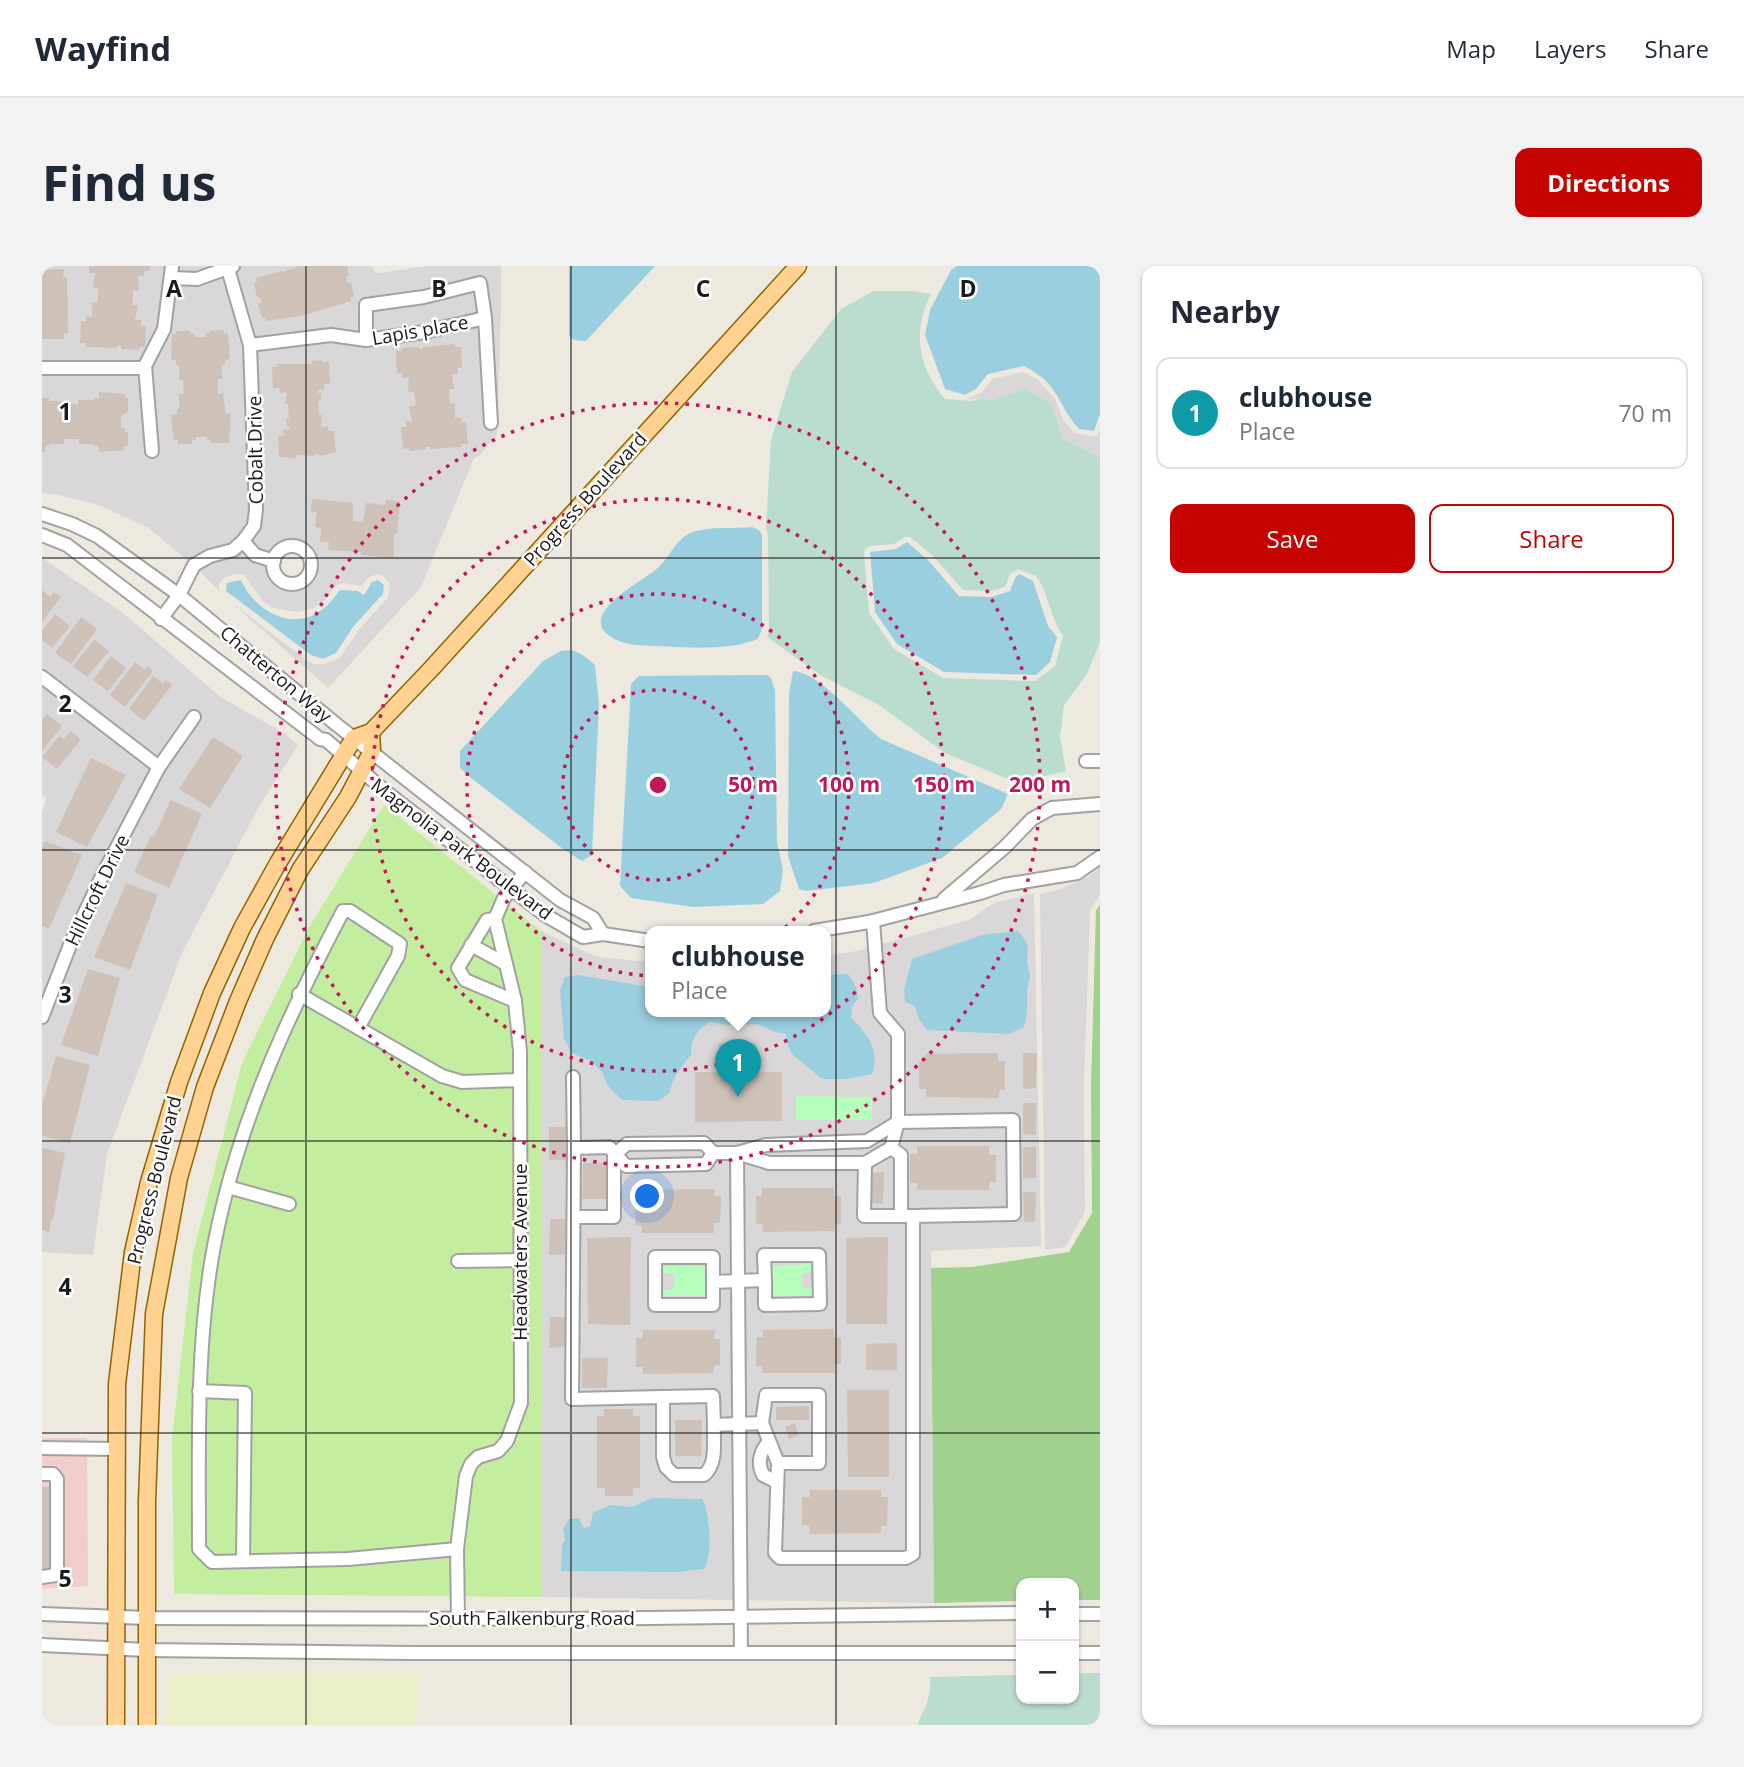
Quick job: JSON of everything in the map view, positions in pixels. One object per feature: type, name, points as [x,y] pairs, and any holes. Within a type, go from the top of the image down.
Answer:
[{"type":"main road","name":"Progress Boulevard","points":[[116,1725],[117,1384],[132,1252],[149,1182],[179,1082],[212,993],[242,928],[354,738],[371,732],[799,266]]},
{"type":"main road","points":[[371,732],[372,751]]},
{"type":"main road","name":"Progress Boulevard","points":[[147,1725],[147,1501],[154,1314],[179,1178],[205,1087],[265,939],[300,870],[372,751]]},
{"type":"street","points":[[152,451],[145,366],[164,329],[171,272],[197,279],[230,267]]},
{"type":"street","name":"Cobalt Drive","points":[[230,267],[250,345],[256,510],[254,526],[243,541]]},
{"type":"street","points":[[366,340],[366,305],[424,298],[480,283],[485,318]]},
{"type":"street","name":"Lapis place","points":[[250,345],[331,335],[366,340],[425,332],[485,318],[491,423]]},
{"type":"street","points":[[42,368],[145,366]]},
{"type":"street","name":"Chatterton Way","points":[[42,514],[97,536],[180,595],[372,751]]},
{"type":"street","name":"Chatterton Way","points":[[42,535],[67,545],[344,756]]},
{"type":"street","points":[[161,619],[180,595],[194,565],[210,556],[233,550],[243,541],[255,555],[274,561]]},
{"type":"street","points":[[42,677],[159,767]]},
{"type":"street","name":"Hillcroft Drive","points":[[42,1017],[72,940],[104,872],[159,767],[194,717]]},
{"type":"street","name":"Magnolia Park Boulevard","points":[[372,751],[560,900],[593,918],[603,934]]},
{"type":"street","name":"Magnolia Park Boulevard","points":[[344,756],[510,890],[545,915],[583,937],[603,934],[645,940]]},
{"type":"street","points":[[1086,761],[1100,761]]},
{"type":"street","points":[[941,902],[1005,847],[1032,818],[1052,808],[1100,804]]},
{"type":"street","points":[[831,928],[873,921],[980,893],[1004,884],[1077,873],[1100,857]]},
{"type":"street","points":[[515,1001],[465,980],[458,968],[487,920],[495,919],[504,898],[525,872]]},
{"type":"street","points":[[358,1028],[398,956],[400,944],[350,911],[343,911],[299,995],[259,1086],[228,1187],[211,1261],[199,1391],[199,1549],[212,1562],[348,1559],[457,1549]]},
{"type":"street","name":"Headwaters Avenue","points":[[458,1619],[457,1549],[466,1476],[471,1464],[478,1457],[498,1451],[507,1441],[521,1403],[520,1051],[515,1001],[495,919]]},
{"type":"street","points":[[737,1153],[769,1163],[864,1163],[891,1148],[898,1122],[898,1034],[880,1013],[873,921]]},
{"type":"street","points":[[471,945],[506,964]]},
{"type":"street","points":[[299,995],[452,1079],[462,1082],[520,1080]]},
{"type":"street","points":[[573,1077],[575,1217],[572,1399],[663,1397],[713,1396],[713,1461],[704,1475],[674,1475],[666,1467],[663,1457],[663,1397]]},
{"type":"street","points":[[614,1155],[628,1144],[704,1143],[713,1153],[737,1153],[766,1145],[867,1141],[898,1122],[1013,1120],[1014,1214],[864,1216],[864,1163]]},
{"type":"street","points":[[574,1148],[609,1147],[626,1166],[706,1164],[713,1153]]},
{"type":"street","points":[[778,1463],[819,1462],[819,1395],[766,1395],[762,1423],[778,1463],[775,1553],[780,1558],[906,1558],[914,1554],[907,1216],[901,1154],[891,1148]]},
{"type":"street","points":[[737,1153],[741,1652]]},
{"type":"street","points":[[575,1217],[614,1217],[614,1155]]},
{"type":"street","points":[[228,1187],[289,1204]]},
{"type":"street","points":[[764,1255],[819,1255],[820,1304],[765,1305],[765,1280],[764,1255]]},
{"type":"street","points":[[655,1257],[713,1257],[713,1282],[713,1305],[655,1305],[655,1257]]},
{"type":"street","points":[[458,1261],[520,1260]]},
{"type":"street","points":[[713,1282],[765,1280]]},
{"type":"street","points":[[199,1391],[245,1393],[243,1561]]},
{"type":"street","points":[[713,1425],[762,1423]]},
{"type":"street","points":[[769,1442],[760,1456],[760,1467],[763,1475],[777,1482]]},
{"type":"street","points":[[42,1448],[116,1449]]},
{"type":"street","points":[[42,1474],[56,1475],[57,1569],[52,1577],[42,1577]]},
{"type":"street","name":"South Falkenburg Road","points":[[42,1614],[147,1618],[458,1619],[1016,1614]]},
{"type":"street","points":[[1079,1614],[1100,1614]]},
{"type":"street","name":"South Falkenburg Road","points":[[42,1645],[147,1650],[1016,1653]]},
{"type":"street","points":[[1079,1653],[1100,1653]]},
{"type":"shaded area","points":[[42,266],[371,266],[379,273],[428,266],[501,266],[497,434],[480,455],[474,458],[421,587],[328,688],[231,602],[306,660],[314,664],[325,664],[341,657],[358,631],[388,597],[390,584],[383,576],[378,574],[369,577],[361,586],[344,583],[336,585],[324,601],[314,608],[297,612],[273,608],[264,602],[243,574],[223,578],[219,591],[199,571],[204,565],[243,551],[253,561],[266,565],[272,581],[287,590],[304,588],[316,575],[317,557],[307,544],[293,540],[284,541],[270,552],[260,549],[252,541],[260,530],[264,511],[262,458],[247,459],[249,510],[247,524],[238,537],[229,544],[207,550],[188,561],[149,528],[99,505],[42,493]]},
{"type":"shaded area","points":[[1023,372],[1037,379],[1055,399],[1064,421],[1074,433],[1097,436],[1100,431],[1100,457],[1063,439],[1051,403],[1027,389],[992,400],[965,400],[981,393],[992,379]]},
{"type":"shaded area","points":[[42,558],[122,612],[222,698],[284,733],[298,745],[258,808],[182,953],[107,1154],[93,1255],[42,1252],[42,814],[46,799],[42,794]]},
{"type":"shaded area","points":[[1100,867],[1100,895],[1090,910],[1084,1085],[1085,1212],[1065,1247],[1045,1250],[1040,894],[1058,890],[1090,876]]},
{"type":"shaded area","points":[[1034,893],[1041,1246],[931,1251],[934,1603],[541,1597],[541,931],[597,957],[645,962],[645,1017],[831,1017],[831,955],[857,951],[969,920],[994,903]]},
{"type":"shaded area","points":[[42,1438],[87,1438],[88,1586],[42,1589]]},
{"type":"green space","points":[[874,291],[931,294],[921,322],[921,348],[929,374],[945,399],[992,400],[1026,389],[1051,403],[1063,439],[1100,457],[1100,642],[1087,674],[1064,705],[1060,737],[1066,771],[1017,783],[945,753],[879,705],[820,675],[767,637],[766,528],[771,440],[792,372],[841,309]],"holes":[[[910,537],[933,556],[963,590],[991,591],[1005,587],[1010,574],[1018,569],[1036,576],[1063,636],[1055,666],[1035,681],[943,678],[894,649],[869,613],[864,551],[869,546],[894,544]]]},
{"type":"green space","points":[[384,805],[541,931],[541,1597],[174,1594],[172,1438],[193,1253],[242,1063],[308,929]]},
{"type":"green space","points":[[1100,905],[1100,1600],[1079,1600],[1079,1578],[1016,1578],[1016,1601],[934,1603],[931,1268],[972,1267],[1069,1252],[1092,1213],[1091,1086],[1096,910]]},
{"type":"green space","points":[[796,1096],[872,1097],[872,1120],[796,1120]]},
{"type":"green space","points":[[813,1264],[814,1271],[802,1274],[802,1287],[813,1288],[812,1296],[772,1296],[773,1266]]},
{"type":"green space","points":[[664,1266],[704,1266],[706,1296],[663,1296],[664,1290],[674,1289],[674,1274],[664,1273]]},
{"type":"green space","points":[[265,1671],[419,1671],[416,1725],[167,1725],[167,1675]]},
{"type":"green space","points":[[1079,1673],[1100,1673],[1100,1725],[917,1725],[929,1696],[930,1677],[1016,1675],[1016,1704],[1079,1704]]},
{"type":"water","points":[[569,266],[655,266],[586,341],[574,340],[569,336]]},
{"type":"water","points":[[957,266],[1100,266],[1100,414],[1094,431],[1079,429],[1045,380],[1024,366],[988,374],[976,389],[965,395],[945,389],[925,335],[930,310],[951,270]]},
{"type":"water","points":[[752,527],[762,535],[762,629],[758,639],[730,646],[681,647],[631,644],[616,640],[606,633],[601,624],[609,605],[660,566],[687,534],[707,529]]},
{"type":"water","points":[[907,542],[928,560],[959,596],[991,597],[1010,591],[1019,574],[1033,581],[1048,626],[1057,637],[1050,662],[1036,675],[944,672],[897,644],[875,612],[870,552],[896,549]]},
{"type":"water","points":[[241,580],[253,599],[262,607],[283,618],[294,619],[317,613],[340,590],[358,591],[364,595],[372,582],[378,580],[384,585],[383,594],[353,627],[336,653],[323,659],[311,655],[226,591],[227,583]]},
{"type":"water","points":[[572,650],[595,665],[599,704],[592,855],[582,861],[460,768],[460,751],[543,661],[561,651]]},
{"type":"water","points":[[793,671],[804,673],[827,688],[881,739],[1008,794],[1001,809],[942,858],[874,883],[806,891],[799,889],[788,856],[789,693]]},
{"type":"water","points":[[767,675],[771,678],[775,690],[777,842],[783,870],[780,891],[763,904],[693,907],[631,898],[620,886],[631,684],[639,676]]},
{"type":"water","points":[[1018,931],[1028,944],[1027,962],[1030,976],[1024,1027],[1009,1034],[927,1030],[919,1019],[915,1006],[905,1002],[904,990],[912,959],[982,935]]},
{"type":"water","points":[[848,974],[856,987],[858,999],[852,1007],[851,1017],[871,1043],[874,1057],[872,1074],[846,1079],[822,1079],[792,1054],[786,1034],[758,1024],[728,1025],[710,1022],[695,1036],[691,1055],[677,1073],[669,1094],[658,1101],[622,1100],[607,1085],[602,1072],[591,1061],[572,1053],[564,1039],[560,990],[565,977],[578,975],[645,986],[645,1017],[831,1017],[831,975]]},
{"type":"water","points":[[756,1043],[758,1059],[719,1061],[719,1044]]},
{"type":"water","points":[[652,1498],[702,1499],[709,1534],[709,1555],[704,1569],[678,1572],[561,1571],[562,1545],[565,1540],[563,1529],[569,1519],[579,1518],[584,1529],[590,1526],[593,1513],[610,1505],[632,1507]]},
{"type":"building","points":[[89,266],[150,266],[144,276],[138,276],[139,291],[133,290],[133,305],[138,305],[135,320],[141,320],[141,326],[146,326],[145,347],[139,347],[139,350],[121,349],[121,346],[117,345],[117,348],[86,347],[86,343],[80,343],[81,321],[86,321],[86,316],[92,317],[92,302],[97,303],[98,300],[98,288],[93,288],[95,273],[89,273]]},
{"type":"building","points":[[299,266],[347,266],[347,283],[351,282],[354,296],[351,301],[301,316],[266,321],[265,317],[262,318],[258,304],[262,303],[260,297],[257,297],[254,283],[257,282],[256,278]]},
{"type":"building","points":[[64,269],[63,277],[67,277],[68,333],[64,333],[64,339],[42,339],[42,270]]},
{"type":"building","points":[[224,330],[224,334],[228,333],[230,359],[225,360],[225,365],[222,365],[218,394],[223,393],[226,414],[231,413],[229,443],[211,443],[207,437],[196,437],[192,444],[178,444],[178,440],[174,440],[171,415],[177,414],[179,394],[184,394],[183,380],[179,380],[179,365],[176,365],[176,360],[171,360],[172,334],[176,334],[176,331],[190,331],[195,337],[206,337],[206,333],[210,331]]},
{"type":"building","points":[[455,344],[455,347],[461,347],[462,368],[458,368],[458,374],[452,374],[454,389],[449,389],[450,404],[455,403],[455,418],[461,418],[461,423],[466,422],[468,444],[461,444],[462,447],[426,447],[409,451],[409,448],[403,449],[401,427],[406,427],[406,421],[412,421],[409,407],[415,406],[416,403],[414,392],[408,392],[409,378],[402,378],[402,373],[397,373],[396,351],[402,351],[402,348],[423,349]]},
{"type":"building","points":[[311,361],[329,362],[330,383],[324,384],[325,389],[318,390],[318,393],[321,393],[321,401],[318,401],[319,415],[322,415],[321,427],[328,426],[328,431],[334,431],[336,452],[320,456],[315,454],[296,455],[296,458],[279,457],[278,436],[284,435],[283,430],[290,429],[286,418],[289,418],[288,404],[285,404],[287,392],[280,393],[280,388],[273,388],[272,367],[277,367],[277,364],[312,364]]},
{"type":"building","points":[[99,392],[125,394],[125,398],[128,398],[128,412],[121,416],[121,428],[128,432],[128,446],[124,446],[124,450],[99,452],[99,446],[79,444],[79,439],[64,439],[64,444],[49,444],[45,446],[45,452],[42,452],[42,398],[64,401],[64,404],[78,404],[78,400],[99,398]]},
{"type":"building","points":[[312,499],[353,503],[353,521],[363,522],[366,503],[385,505],[386,500],[400,501],[397,534],[394,534],[394,558],[328,550],[329,542],[320,542],[321,528],[315,527],[317,512],[311,512]]},
{"type":"building","points":[[42,590],[50,597],[54,592],[61,597],[42,622]]},
{"type":"building","points":[[55,614],[70,626],[52,648],[42,640],[42,631]]},
{"type":"building","points":[[81,617],[97,629],[71,664],[55,653]]},
{"type":"building","points":[[94,640],[109,651],[87,677],[73,666]]},
{"type":"building","points":[[111,656],[126,668],[108,691],[93,680]]},
{"type":"building","points":[[135,662],[145,670],[148,666],[153,671],[125,707],[110,695]]},
{"type":"building","points":[[153,676],[163,684],[166,680],[172,685],[144,721],[129,709]]},
{"type":"building","points":[[47,714],[62,726],[42,751],[42,720]]},
{"type":"building","points":[[70,731],[81,739],[57,769],[42,757],[59,736],[64,739]]},
{"type":"building","points":[[213,737],[243,756],[210,808],[179,789]]},
{"type":"building","points":[[91,758],[126,775],[87,847],[56,832]]},
{"type":"building","points":[[171,800],[202,814],[169,888],[134,872]]},
{"type":"building","points":[[45,841],[82,855],[49,929],[42,926],[42,848]]},
{"type":"building","points":[[126,883],[158,895],[130,970],[94,957]]},
{"type":"building","points":[[88,969],[120,978],[98,1056],[61,1045]]},
{"type":"building","points":[[998,1053],[998,1061],[1005,1061],[1005,1090],[1000,1090],[998,1098],[926,1097],[926,1089],[919,1089],[919,1061],[925,1061],[925,1054]]},
{"type":"building","points":[[1023,1053],[1037,1053],[1036,1088],[1023,1089]]},
{"type":"building","points":[[56,1056],[90,1065],[70,1143],[42,1136],[42,1105]]},
{"type":"building","points":[[695,1072],[782,1072],[782,1121],[695,1122]]},
{"type":"building","points":[[1023,1103],[1036,1103],[1036,1135],[1023,1134]]},
{"type":"building","points":[[549,1127],[566,1127],[566,1160],[549,1160]]},
{"type":"building","points":[[917,1146],[989,1146],[989,1155],[996,1155],[996,1182],[989,1182],[989,1190],[918,1190],[917,1183],[910,1183],[910,1154],[917,1154]]},
{"type":"building","points":[[1023,1147],[1036,1147],[1036,1178],[1023,1178]]},
{"type":"building","points":[[42,1148],[65,1153],[49,1232],[42,1230]]},
{"type":"building","points":[[583,1163],[607,1163],[606,1199],[582,1199]]},
{"type":"building","points":[[884,1172],[883,1204],[870,1203],[870,1173]]},
{"type":"building","points":[[762,1188],[834,1188],[834,1196],[841,1196],[841,1224],[835,1224],[834,1231],[762,1232],[763,1224],[756,1224],[756,1196],[762,1196]]},
{"type":"building","points":[[715,1189],[714,1196],[721,1196],[720,1223],[714,1223],[714,1233],[642,1233],[642,1226],[635,1225],[636,1196],[642,1196],[642,1190]]},
{"type":"building","points":[[1023,1192],[1036,1192],[1035,1222],[1024,1222]]},
{"type":"building","points":[[550,1219],[566,1219],[566,1254],[549,1255]]},
{"type":"building","points":[[631,1237],[630,1325],[588,1324],[587,1238]]},
{"type":"building","points":[[888,1237],[887,1324],[846,1324],[846,1238]]},
{"type":"building","points":[[550,1317],[566,1317],[566,1347],[549,1348]]},
{"type":"building","points":[[834,1329],[834,1337],[841,1338],[841,1364],[835,1364],[835,1373],[763,1373],[762,1366],[756,1366],[757,1337],[763,1337],[763,1330]]},
{"type":"building","points":[[643,1330],[715,1330],[714,1339],[720,1339],[720,1365],[714,1366],[713,1373],[643,1374],[643,1367],[636,1367],[636,1338],[643,1338]]},
{"type":"building","points":[[897,1343],[897,1370],[866,1370],[866,1344]]},
{"type":"building","points":[[582,1358],[608,1358],[607,1388],[582,1388]]},
{"type":"building","points":[[847,1390],[889,1390],[889,1477],[848,1477]]},
{"type":"building","points":[[809,1406],[809,1420],[776,1420],[776,1407]]},
{"type":"building","points":[[604,1409],[633,1409],[633,1416],[640,1416],[640,1488],[633,1488],[633,1496],[605,1496],[605,1488],[597,1488],[597,1416],[604,1416]]},
{"type":"building","points":[[675,1420],[702,1420],[701,1456],[675,1456]]},
{"type":"building","points":[[795,1423],[799,1435],[789,1439],[785,1427]]},
{"type":"building","points":[[42,1487],[49,1487],[49,1570],[42,1570]]},
{"type":"building","points":[[810,1490],[881,1490],[881,1497],[888,1497],[887,1526],[881,1526],[881,1533],[810,1534],[809,1525],[802,1525],[802,1497],[810,1497]]},
{"type":"place","name":"clubhouse","points":[[738,1097]]}]
